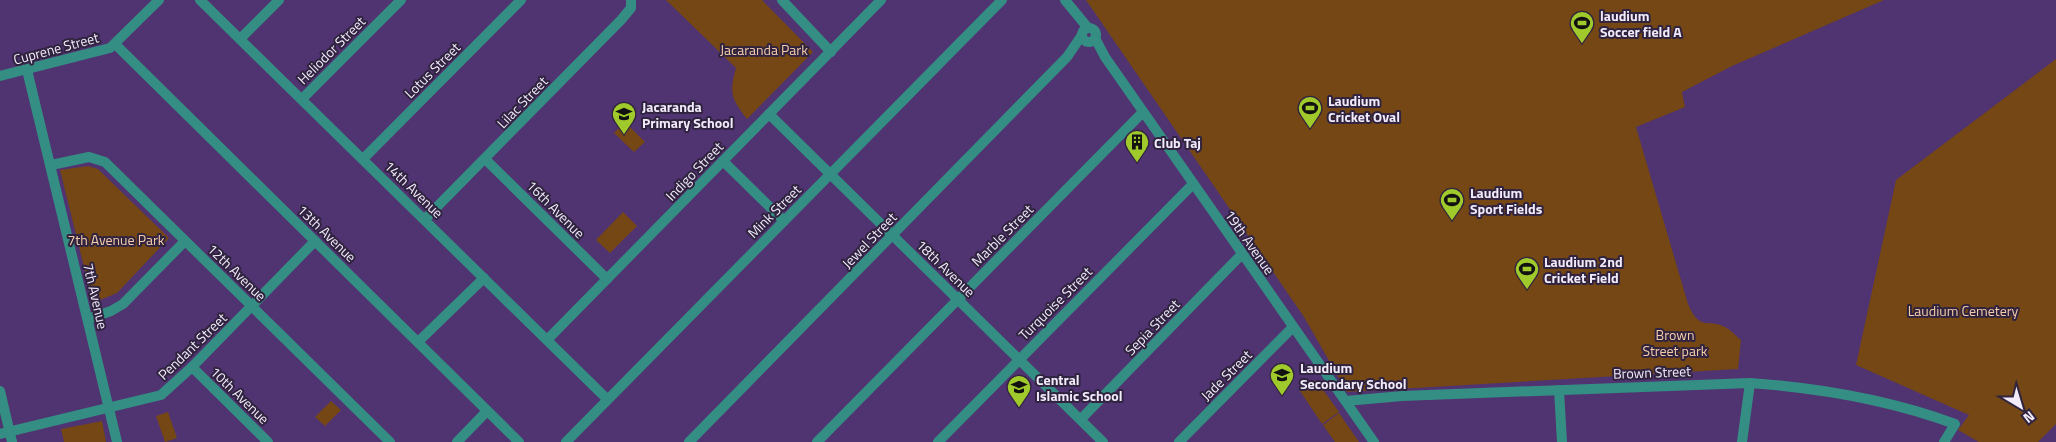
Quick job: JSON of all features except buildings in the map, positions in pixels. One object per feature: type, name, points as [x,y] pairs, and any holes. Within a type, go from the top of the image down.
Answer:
[{"type":"street","name":"Cuprene Street","points":[[0,76],[105,50],[115,44],[159,0]]},
{"type":"street","name":"14th Avenue","points":[[200,0],[608,399]]},
{"type":"street","points":[[240,39],[279,0]]},
{"type":"street","name":"Heliodor Street","points":[[302,99],[401,0]]},
{"type":"street","name":"Lotus Street","points":[[363,159],[521,0]]},
{"type":"street","name":"Lilac Street","points":[[425,220],[627,14],[631,8],[631,0]]},
{"type":"street","points":[[782,0],[831,52]]},
{"type":"street","name":"Indigo Street","points":[[548,339],[881,0]]},
{"type":"street","name":"Mink Street","points":[[566,442],[1002,0]]},
{"type":"street","name":"19th Avenue","points":[[1065,0],[1087,36],[1105,57],[1374,442]]},
{"type":"street","name":"Jewel Street","points":[[689,442],[1087,36]]},
{"type":"street","name":"13th Avenue","points":[[115,44],[419,341],[519,442]]},
{"type":"street","name":"7th Avenue","points":[[27,70],[117,442]]},
{"type":"street","name":"Marble Street","points":[[817,442],[1143,112]]},
{"type":"street","name":"18th Avenue","points":[[769,114],[1081,418],[1103,442]]},
{"type":"street","name":"12th Avenue","points":[[51,164],[90,157],[103,160],[390,442]]},
{"type":"street","name":"16th Avenue","points":[[485,158],[607,279]]},
{"type":"street","points":[[723,161],[784,221]]},
{"type":"street","name":"Turquoise Street","points":[[938,442],[1193,184]]},
{"type":"street","points":[[88,320],[123,304],[185,241]]},
{"type":"street","name":"Pendant Street","points":[[7,436],[160,395],[192,367],[315,241]]},
{"type":"street","name":"Sepia Street","points":[[1081,418],[1242,254]]},
{"type":"street","points":[[419,341],[484,278]]},
{"type":"street","name":"Jade Street","points":[[1179,442],[1293,327]]},
{"type":"street","name":"10th Avenue","points":[[192,367],[268,442]]},
{"type":"street","points":[[1742,442],[1750,383]]},
{"type":"street","name":"Brown Street","points":[[1346,401],[1402,396],[1750,383],[1883,402],[1955,424],[1944,442]]},
{"type":"street","points":[[1559,390],[1562,442]]},
{"type":"street","points":[[0,391],[7,436]]},
{"type":"street","points":[[457,442],[487,411]]},
{"type":"green space","name":"Jacaranda Park","points":[[666,0],[762,0],[813,52],[747,119],[733,95],[732,90],[736,68]]},
{"type":"green space","name":"Laudium Sport Fields","points":[[1086,0],[1884,0],[1732,66],[1682,92],[1685,107],[1636,127],[1688,304],[1692,313],[1700,321],[1725,327],[1741,340],[1738,369],[1347,392],[1304,317]]},
{"type":"green space","name":"Laudium Cemetery","points":[[2056,59],[2056,424],[2038,442],[1979,442],[1958,430],[1969,415],[1856,365],[1896,180]]},
{"type":"green space","points":[[625,122],[645,142],[634,152],[614,133]]},
{"type":"green space","name":"7th Avenue Park","points":[[88,166],[98,169],[169,238],[117,293],[93,303],[60,170]]},
{"type":"green space","points":[[623,212],[637,226],[610,253],[596,240]]},
{"type":"green space","points":[[1316,380],[1339,412],[1322,424],[1300,391]]},
{"type":"green space","points":[[331,401],[341,410],[325,426],[315,417]]},
{"type":"green space","points":[[168,412],[177,438],[165,442],[156,416]]},
{"type":"green space","points":[[1339,413],[1359,442],[1335,442],[1323,425]]},
{"type":"green space","points":[[102,421],[106,442],[64,442],[61,429]]},
{"type":"place","name":"laudium Soccer field A","points":[[1582,44]]},
{"type":"place","name":"Laudium Cricket Oval","points":[[1310,129]]},
{"type":"place","name":"Jacaranda Primary School","points":[[624,135]]},
{"type":"place","name":"Club Taj","points":[[1137,163]]},
{"type":"place","name":"Laudium Sport Fields","points":[[1452,221]]},
{"type":"place","name":"Laudium 2nd Cricket Field","points":[[1527,290]]},
{"type":"place","name":"Laudium Secondary School","points":[[1282,396]]},
{"type":"place","name":"Central Islamic School","points":[[1019,408]]},
{"type":"park label","name":"Brown Street park","points":[[1675,342]]}]
